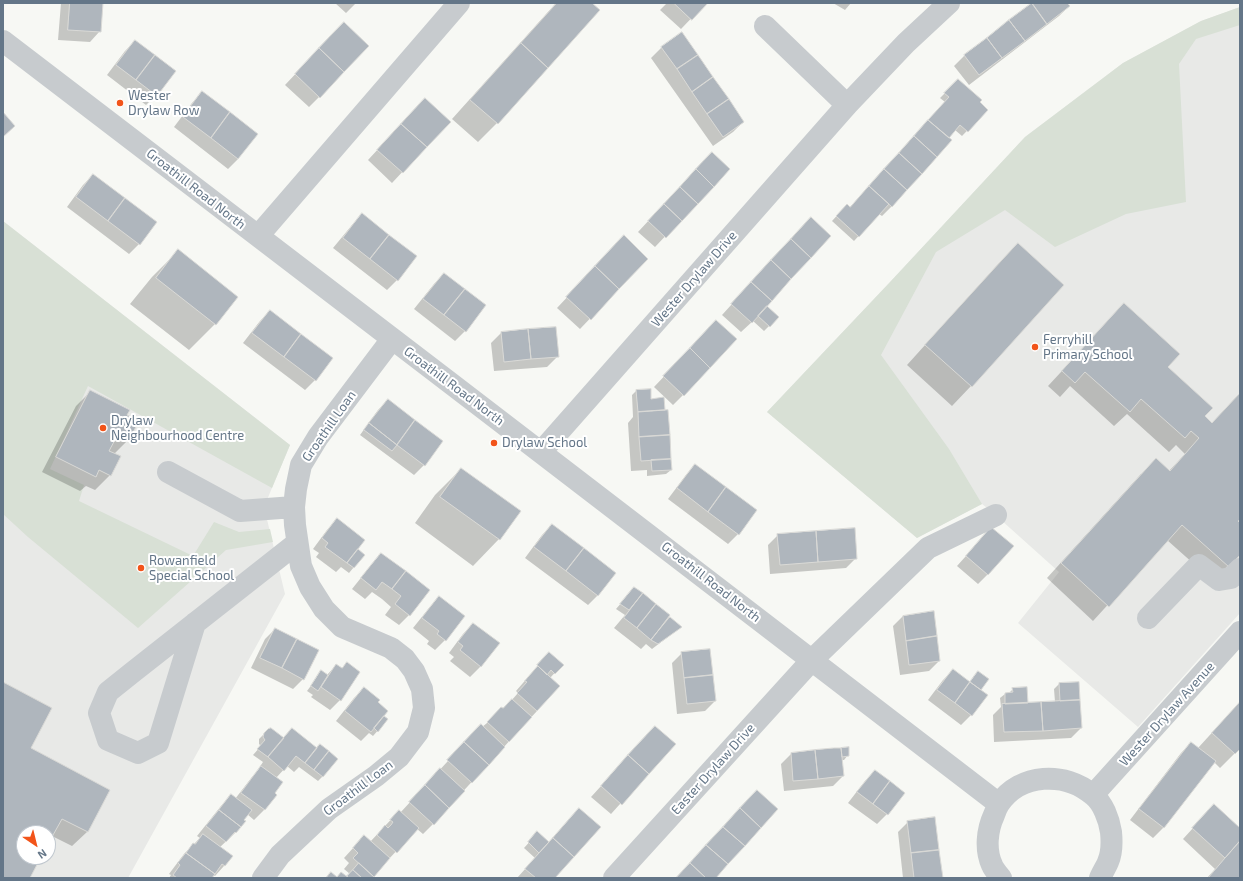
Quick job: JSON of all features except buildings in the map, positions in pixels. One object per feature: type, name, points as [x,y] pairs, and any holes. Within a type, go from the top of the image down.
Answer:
[{"type":"street","points":[[258,236],[459,3]]},
{"type":"street","name":"Wester Drylaw Drive","points":[[541,452],[847,105],[906,43],[949,3]]},
{"type":"street","points":[[765,26],[847,105]]},
{"type":"street","name":"Groathill Road North","points":[[3,41],[999,804]]},
{"type":"street","name":"Groathill Loan","points":[[263,878],[280,855],[329,808],[376,776],[399,757],[418,732],[424,708],[422,689],[414,671],[405,659],[391,648],[342,628],[324,609],[310,587],[301,566],[297,543],[294,507],[301,465],[318,437],[392,339]]},
{"type":"street","points":[[168,472],[240,511],[294,507]]},
{"type":"street","name":"Easter Drylaw Drive","points":[[614,878],[812,660],[928,548],[996,515]]},
{"type":"street","points":[[195,623],[158,743],[138,753],[108,740],[99,713],[108,692],[195,623],[297,543]]},
{"type":"street","points":[[1148,618],[1200,565],[1219,580],[1231,578],[1240,568]]},
{"type":"street","name":"Wester Drylaw Avenue","points":[[1093,795],[1240,632]]},
{"type":"street","points":[[1001,878],[992,865],[987,844],[990,824],[999,804],[1013,790],[1031,781],[1051,778],[1071,782],[1093,795],[1102,805],[1110,823],[1112,842],[1108,862],[1100,878]]},
{"type":"shaded area","name":"Ferryhill Primary School","points":[[1240,7],[1240,613],[1138,727],[1018,623],[1059,572],[991,511],[982,504],[917,538],[767,412],[1025,137],[1123,63],[1201,21]]},
{"type":"shaded area","points":[[1240,7],[1240,25],[1196,39],[1179,64],[1186,202],[1126,214],[1055,247],[1005,210],[936,252],[881,355],[949,449],[982,504],[917,538],[767,412],[1025,137],[1123,63],[1201,21]]},
{"type":"shaded area","name":"Rowanfield Special School","points":[[3,221],[290,445],[264,507],[285,594],[128,878],[3,878]]},
{"type":"shaded area","points":[[3,221],[290,445],[272,488],[88,386],[50,469],[84,485],[79,501],[193,556],[214,522],[239,532],[270,529],[273,542],[226,550],[138,628],[28,537],[3,514]]},
{"type":"place","name":"Wester Drylaw Row","points":[[120,103]]},
{"type":"place","name":"Ferryhill Primary School","points":[[1035,347]]},
{"type":"place","name":"Drylaw Neighbourhood Centre","points":[[103,428]]},
{"type":"place","name":"Drylaw School","points":[[494,443]]},
{"type":"place","name":"Rowanfield Special School","points":[[141,568]]}]
